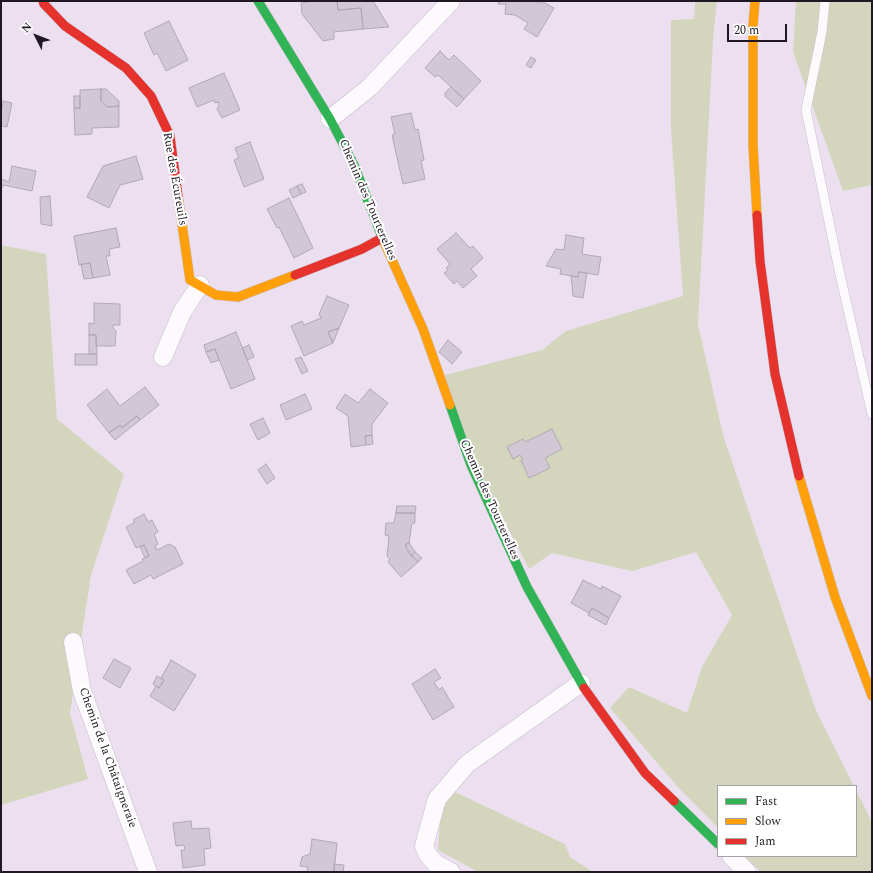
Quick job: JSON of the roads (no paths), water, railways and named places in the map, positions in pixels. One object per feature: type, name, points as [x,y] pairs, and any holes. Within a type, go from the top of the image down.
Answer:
[{"type":"street","name":"Rue des Écureuils","points":[[43,1],[44,4],[65,26],[126,68],[151,96],[170,136],[190,280],[216,295],[238,297],[362,249],[382,238]]},
{"type":"street","name":"Chemin des Tourterelles","points":[[258,1],[330,119],[354,165],[382,238],[423,329],[471,465],[527,587],[581,684],[646,773],[717,843]]},
{"type":"street","points":[[330,119],[370,87],[452,1]]},
{"type":"street","points":[[755,1],[753,26],[754,160],[760,261],[775,374],[801,484],[835,597],[872,696]]},
{"type":"street","points":[[163,357],[182,312],[200,285]]},
{"type":"street","name":"Chemin de la Châtaigneraie","points":[[73,642],[82,691],[148,872]]},
{"type":"street","points":[[452,872],[436,864],[428,855],[424,846],[437,799],[467,764],[581,684]]},
{"type":"street","points":[[732,857],[747,872]]},
{"type":"lane","points":[[824,1],[822,32],[806,110],[839,270],[872,414]]}]
